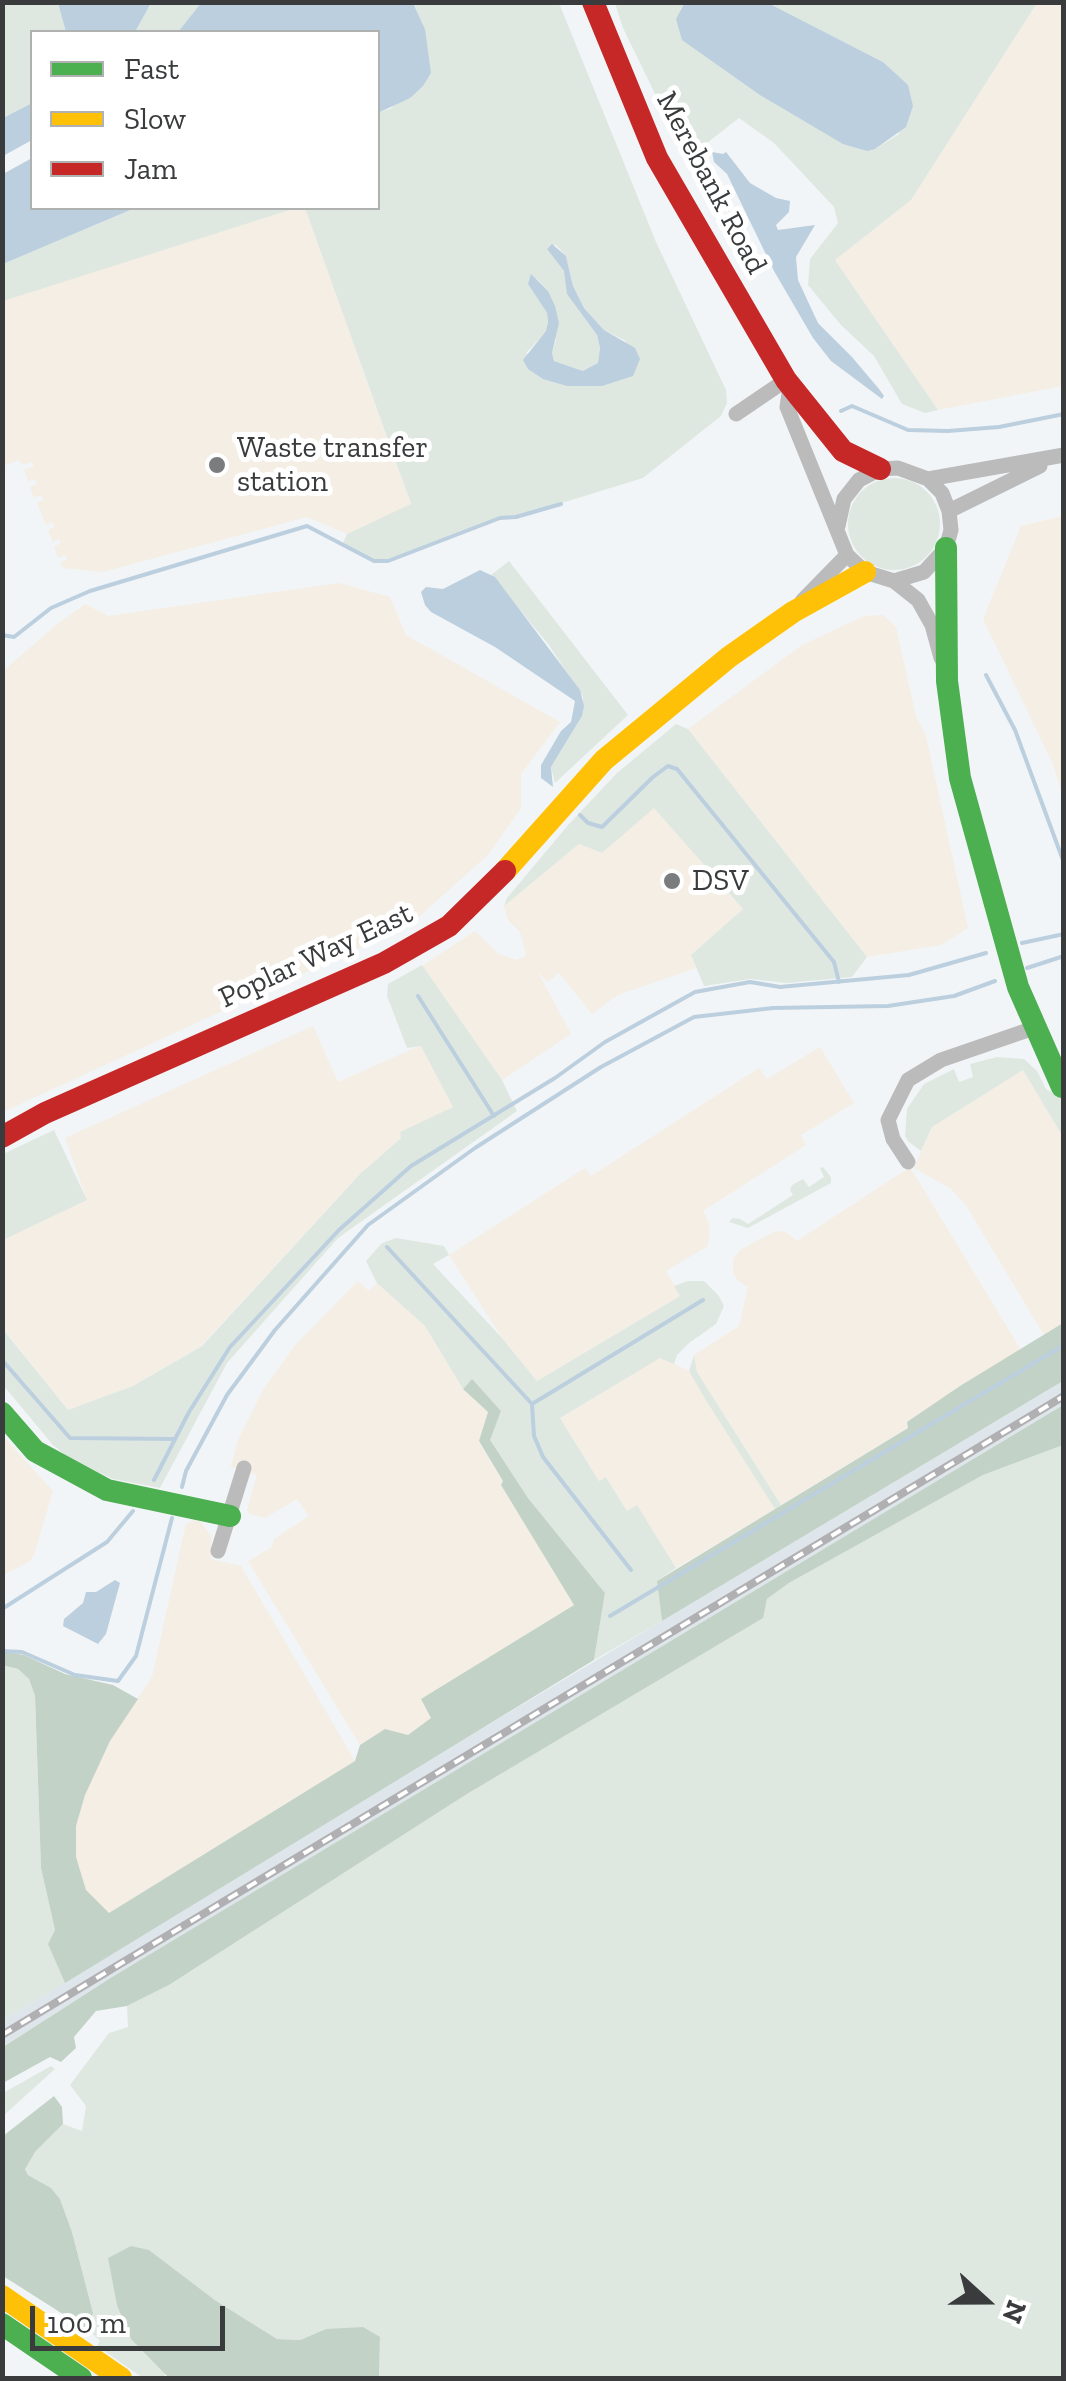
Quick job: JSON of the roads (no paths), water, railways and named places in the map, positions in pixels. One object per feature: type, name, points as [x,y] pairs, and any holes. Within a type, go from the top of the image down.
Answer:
[{"type":"main road","name":"Merebank Road","points":[[592,2],[657,158],[788,383],[843,450],[880,470]]},
{"type":"main road","points":[[946,548],[947,681],[960,778],[1006,950],[1034,1028],[1062,1087]]},
{"type":"main road","name":"Poplar Way East","points":[[2,1137],[45,1113],[384,963],[449,926],[499,878],[604,760],[730,657],[793,612],[865,572]]},
{"type":"main road","points":[[2,1413],[35,1452],[107,1490],[230,1516]]},
{"type":"main road","points":[[2,2296],[121,2378]]},
{"type":"main road","points":[[2,2324],[81,2378]]},
{"type":"street","points":[[736,414],[788,383]]},
{"type":"street","name":"Merebank Road","points":[[788,383],[787,408],[838,526]]},
{"type":"street","points":[[928,479],[1063,455]]},
{"type":"street","points":[[949,511],[1063,455]]},
{"type":"street","points":[[894,581],[924,572],[946,548],[951,530],[942,493],[928,479],[898,468],[880,470],[859,480],[844,500],[838,526],[848,555],[865,572],[894,581],[918,600],[947,681]]},
{"type":"street","name":"Poplar Way East","points":[[793,612],[848,555]]},
{"type":"street","points":[[908,1162],[893,1139],[888,1120],[908,1080],[941,1060],[1034,1028]]},
{"type":"street","points":[[218,1551],[244,1468]]},
{"type":"water","points":[[58,2],[151,3],[136,30],[65,30]]},
{"type":"water","points":[[202,2],[413,3],[425,29],[431,73],[410,98],[380,112],[380,30],[180,30]]},
{"type":"water","points":[[685,2],[768,3],[883,62],[908,85],[913,106],[906,127],[875,149],[867,151],[843,144],[760,95],[682,40],[676,19]]},
{"type":"water","points":[[30,104],[30,141],[3,156],[3,118]]},
{"type":"water","points":[[712,152],[726,152],[750,183],[776,198],[790,201],[789,212],[776,225],[778,230],[815,225],[796,257],[798,280],[818,323],[879,389],[882,399],[831,361],[813,338],[774,271],[727,174],[714,162]]},
{"type":"water","points":[[30,159],[30,210],[130,210],[3,264],[3,174]]},
{"type":"water","points":[[552,244],[566,256],[573,286],[584,308],[604,330],[635,348],[640,359],[633,376],[602,386],[567,386],[543,379],[528,369],[523,360],[546,331],[548,322],[547,313],[528,284],[531,274],[548,291],[555,306],[559,323],[552,353],[554,361],[583,371],[598,363],[597,335],[567,294],[564,271],[547,249]]},
{"type":"water","points":[[480,570],[495,577],[580,690],[582,716],[551,767],[553,787],[541,778],[541,765],[561,731],[571,722],[575,701],[425,605],[421,592],[426,587],[443,589]]},
{"type":"water","points":[[115,1580],[120,1583],[106,1634],[98,1644],[63,1626],[64,1619],[83,1603],[86,1592],[96,1592]]},
{"type":"waterway","points":[[841,411],[852,406],[908,430],[948,431],[999,427],[1064,414]]},
{"type":"waterway","points":[[2,635],[14,637],[51,608],[90,591],[307,526],[374,561],[388,561],[500,518],[561,504]]},
{"type":"waterway","points":[[986,675],[1015,730],[1064,863]]},
{"type":"waterway","points":[[580,815],[588,823],[602,827],[653,777],[668,766],[677,769],[834,962],[839,982]]},
{"type":"waterway","points":[[1022,943],[1064,934]]},
{"type":"waterway","points":[[154,1480],[189,1412],[230,1347],[339,1230],[411,1166],[555,1078],[605,1042],[695,992],[750,982],[780,987],[909,975],[986,953]]},
{"type":"waterway","points":[[1027,968],[1064,956]]},
{"type":"waterway","points":[[182,1487],[186,1471],[227,1395],[275,1330],[368,1225],[475,1148],[601,1067],[694,1017],[773,1008],[888,1006],[954,996],[995,981]]},
{"type":"waterway","points":[[418,996],[494,1116]]},
{"type":"waterway","points":[[387,1247],[532,1404],[534,1436],[543,1457],[631,1570]]},
{"type":"waterway","points":[[532,1404],[703,1300]]},
{"type":"waterway","points":[[610,1616],[1064,1345]]},
{"type":"waterway","points":[[2,1360],[70,1438],[175,1439]]},
{"type":"waterway","points":[[2,1609],[107,1542],[133,1511]]},
{"type":"waterway","points":[[2,1651],[22,1652],[75,1675],[118,1681],[136,1656],[172,1518]]},
{"type":"railway","points":[[2,2035],[1064,1396]]},
{"type":"place","name":"Waste transfer station","points":[[217,465]]},
{"type":"place","name":"DSV","points":[[672,881]]}]
